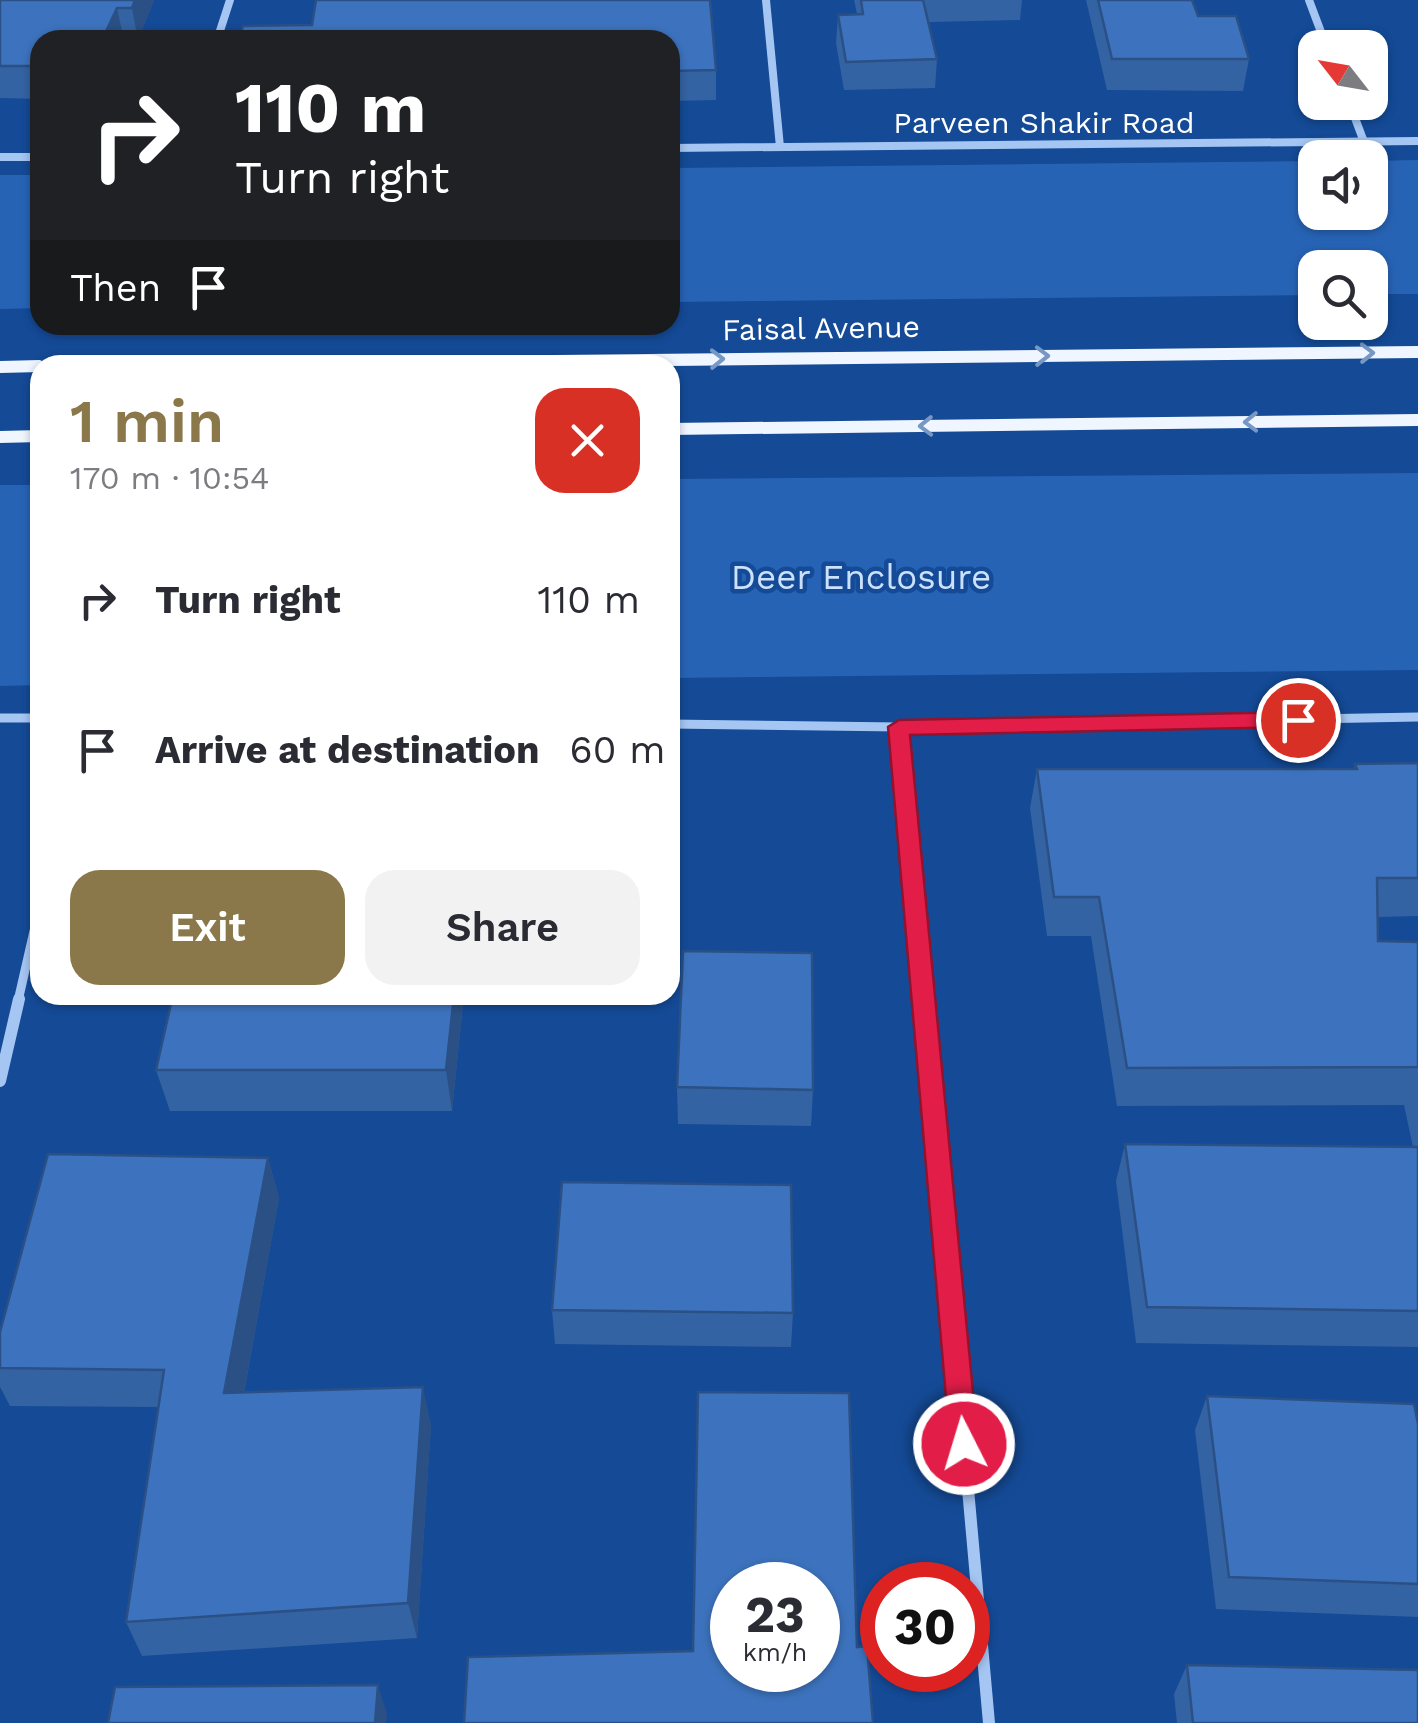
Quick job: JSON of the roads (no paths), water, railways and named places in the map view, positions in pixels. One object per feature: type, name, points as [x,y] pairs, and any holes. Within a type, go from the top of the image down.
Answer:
[{"type":"main road","name":"Faisal Avenue","points":[[680,360],[1418,352]]},
{"type":"main road","points":[[0,367],[30,366]]},
{"type":"main road","points":[[680,429],[1418,420]]},
{"type":"main road","points":[[0,437],[30,436]]},
{"type":"street","points":[[220,30],[230,0]]},
{"type":"street","points":[[766,0],[780,147]]},
{"type":"street","points":[[1309,0],[1320,30]]},
{"type":"street","name":"Parveen Shakir Road","points":[[1388,142],[1418,141]]},
{"type":"street","name":"Parveen Shakir Road","points":[[680,148],[1298,143]]},
{"type":"street","points":[[0,157],[30,157]]},
{"type":"street","points":[[680,724],[899,727],[1418,717]]},
{"type":"street","points":[[0,718],[30,718]]},
{"type":"street","points":[[899,727],[989,1723]]},
{"type":"street","points":[[0,1081],[30,950]]},
{"type":"park label","name":"Deer Enclosure","points":[[861,577]]}]
